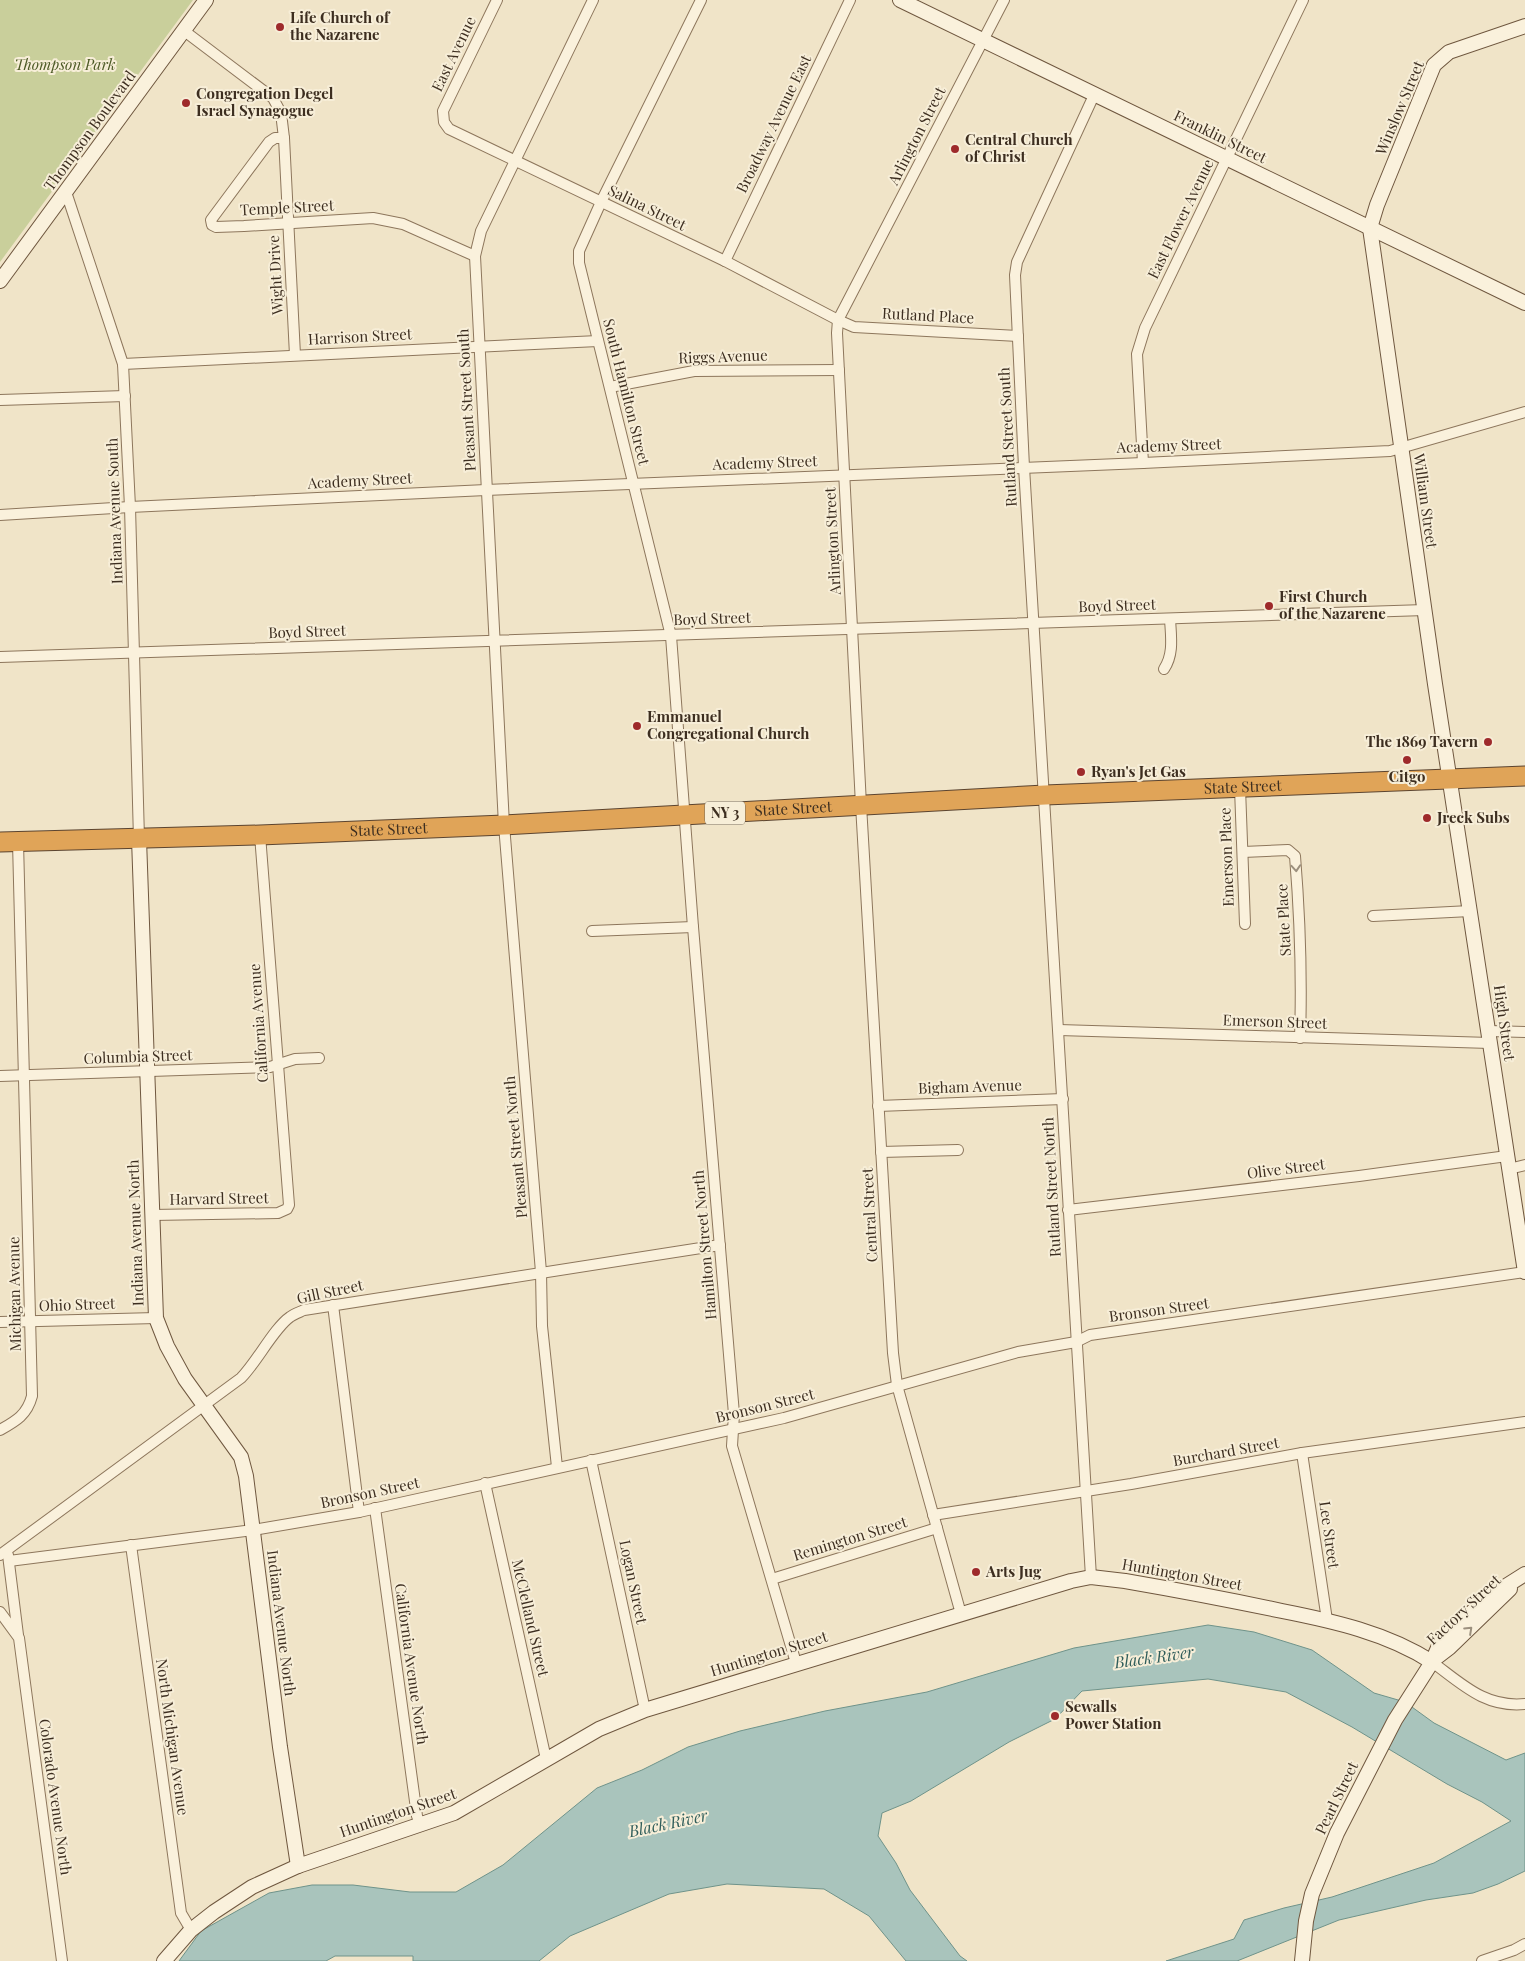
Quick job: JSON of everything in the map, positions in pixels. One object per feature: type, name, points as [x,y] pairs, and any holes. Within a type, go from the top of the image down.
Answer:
[{"type":"highway","name":"State Street","points":[[9,842],[260,835],[504,825],[1044,795],[1525,776]]},
{"type":"street","name":"Thompson Boulevard","points":[[0,281],[206,0]]},
{"type":"street","name":"East Avenue","points":[[444,122],[443,111],[497,0]]},
{"type":"street","name":"Pleasant Street South","points":[[504,825],[475,256],[481,231],[593,0]]},
{"type":"street","name":"South Hamilton Street","points":[[685,815],[671,636],[580,271],[579,251],[601,202],[701,0]]},
{"type":"street","name":"Broadway Avenue East","points":[[725,261],[850,0]]},
{"type":"street","name":"Franklin Street","points":[[900,0],[1525,303]]},
{"type":"street","name":"Arlington Street","points":[[861,805],[838,320],[1004,0]]},
{"type":"street","points":[[1291,0],[1302,2]]},
{"type":"street","name":"East Flower Avenue","points":[[1143,463],[1137,354],[1145,328],[1302,2]]},
{"type":"street","name":"Winslow Street","points":[[1370,228],[1377,205],[1434,65],[1448,52],[1525,26]]},
{"type":"street","name":"Wight Drive","points":[[183,30],[273,98],[281,113],[284,138],[295,355]]},
{"type":"street","name":"Rutland Street South","points":[[1044,795],[1024,467],[1015,275],[1017,262],[1095,94]]},
{"type":"street","name":"Salina Street","points":[[444,122],[450,129],[725,261],[838,320]]},
{"type":"street","name":"Temple Street","points":[[284,138],[275,138],[269,142],[211,220],[212,225],[216,227],[373,218],[394,221],[475,256]]},
{"type":"street","name":"Indiana Avenue South","points":[[66,192],[123,364],[130,507],[139,839]]},
{"type":"street","name":"William Street","points":[[1370,228],[1450,779]]},
{"type":"street","name":"Rutland Place","points":[[838,320],[854,326],[1018,336]]},
{"type":"street","name":"Harrison Street","points":[[123,364],[598,341]]},
{"type":"street","name":"Riggs Avenue","points":[[610,388],[694,371],[839,370]]},
{"type":"street","points":[[0,400],[125,396]]},
{"type":"street","name":"Academy Street","points":[[0,515],[633,483],[1143,463],[1390,451],[1525,412]]},
{"type":"street","name":"Boyd Street","points":[[0,657],[1425,610]]},
{"type":"street","points":[[1164,668],[1170,660],[1171,654],[1170,619]]},
{"type":"street","name":"High Street","points":[[1450,779],[1525,1272]]},
{"type":"street","name":"Emerson Place","points":[[1240,788],[1245,924]]},
{"type":"street","name":"Rutland Street North","points":[[1044,795],[1091,1577]]},
{"type":"street","name":"Central Street","points":[[861,805],[893,1353],[897,1385],[961,1614]]},
{"type":"street","name":"Hamilton Street North","points":[[685,815],[734,1414],[732,1446],[796,1663]]},
{"type":"street","name":"Pleasant Street North","points":[[504,825],[541,1272],[542,1326],[557,1467]]},
{"type":"street","name":"California Avenue","points":[[260,835],[287,1209]]},
{"type":"street","name":"Indiana Avenue North","points":[[139,839],[156,1318],[167,1346],[185,1379],[241,1457],[246,1476],[280,1747],[298,1866]]},
{"type":"street","name":"Michigan Avenue","points":[[0,1430],[23,1416],[30,1407],[32,1396],[24,1075],[9,842]]},
{"type":"street","name":"State Place","points":[[1243,852],[1288,850],[1295,856],[1300,929],[1300,1038]]},
{"type":"street","points":[[1373,916],[1470,911]]},
{"type":"street","points":[[592,931],[693,927]]},
{"type":"street","name":"Emerson Street","points":[[1059,1030],[1300,1038],[1490,1037],[1525,1032]]},
{"type":"street","name":"Columbia Street","points":[[0,1076],[270,1067],[295,1059],[319,1058]]},
{"type":"street","name":"Bigham Avenue","points":[[878,1106],[1062,1099]]},
{"type":"street","points":[[881,1152],[958,1150]]},
{"type":"street","name":"Olive Street","points":[[1068,1210],[1359,1176],[1508,1163],[1525,1164]]},
{"type":"street","name":"Harvard Street","points":[[152,1215],[278,1213],[287,1209]]},
{"type":"street","name":"Gill Street","points":[[6,1555],[241,1378],[250,1369],[282,1325],[290,1317],[304,1310],[720,1245]]},
{"type":"street","name":"Bronson Street","points":[[6,1555],[131,1545],[253,1530],[359,1512],[784,1418],[1018,1352],[1076,1342],[1090,1335],[1525,1272]]},
{"type":"street","points":[[333,1305],[359,1512]]},
{"type":"street","name":"Ohio Street","points":[[0,1322],[156,1318]]},
{"type":"street","name":"Burchard Street","points":[[933,1515],[1302,1453],[1525,1422]]},
{"type":"street","name":"Lee Street","points":[[1302,1453],[1327,1620]]},
{"type":"street","name":"Logan Street","points":[[591,1460],[646,1710]]},
{"type":"street","name":"McClelland Street","points":[[485,1484],[546,1759]]},
{"type":"street","name":"California Avenue North","points":[[375,1508],[417,1816],[420,1824]]},
{"type":"street","name":"Remington Street","points":[[772,1579],[937,1528]]},
{"type":"street","name":"North Michigan Avenue","points":[[131,1545],[181,1913],[191,1930]]},
{"type":"street","name":"Colorado Avenue North","points":[[6,1555],[62,1961]]},
{"type":"street","name":"Factory Street","points":[[1432,1662],[1449,1648],[1525,1574]]},
{"type":"street","name":"Huntington Street","points":[[164,1961],[191,1930],[252,1887],[298,1866],[454,1813],[599,1729],[646,1710],[1071,1581],[1091,1577],[1134,1582],[1327,1620],[1392,1641],[1432,1662]]},
{"type":"street","name":"Colorado Avenue North","points":[[0,1612],[18,1638]]},
{"type":"street","points":[[1432,1662],[1478,1696],[1501,1704],[1525,1704]]},
{"type":"street","name":"Pearl Street","points":[[1303,1955],[1306,1921],[1312,1894],[1337,1833],[1374,1759],[1432,1662]]},
{"type":"street","points":[[1482,1961],[1514,1950],[1525,1944]]},
{"type":"green space","name":"Thompson Park","points":[[0,0],[193,0],[0,262]]},
{"type":"water","name":"Black River","points":[[1208,1625],[1254,1632],[1312,1650],[1374,1693],[1405,1702],[1434,1723],[1506,1760],[1525,1753],[1525,1871],[1473,1893],[1426,1900],[1339,1920],[1237,1961],[1166,1961],[1234,1939],[1244,1920],[1332,1897],[1434,1863],[1511,1821],[1482,1802],[1447,1784],[1352,1727],[1286,1692],[1208,1679],[1082,1691],[1055,1719],[1009,1742],[911,1801],[882,1813],[878,1836],[896,1863],[910,1890],[960,1956],[967,1961],[906,1961],[869,1916],[824,1889],[727,1884],[669,1894],[570,1936],[539,1961],[413,1961],[413,1956],[335,1956],[326,1961],[179,1961],[201,1931],[269,1893],[312,1885],[353,1885],[410,1892],[456,1892],[503,1865],[597,1788],[642,1770],[688,1747],[740,1731],[825,1711],[927,1692],[1074,1648]]},
{"type":"place","name":"Life Church of the Nazarene","points":[[280,27]]},
{"type":"place","name":"Congregation Degel Israel Synagogue","points":[[186,103]]},
{"type":"place","name":"Central Church of Christ","points":[[955,149]]},
{"type":"place","name":"First Church of the Nazarene","points":[[1269,606]]},
{"type":"place","name":"Emmanuel Congregational Church","points":[[637,726]]},
{"type":"place","name":"The 1869 Tavern","points":[[1488,742]]},
{"type":"place","name":"Citgo","points":[[1407,760]]},
{"type":"place","name":"Ryan's Jet Gas","points":[[1081,772]]},
{"type":"place","name":"Jreck Subs","points":[[1427,818]]},
{"type":"place","name":"Arts Jug","points":[[976,1572]]},
{"type":"place","name":"Sewalls Power Station","points":[[1055,1716]]}]
